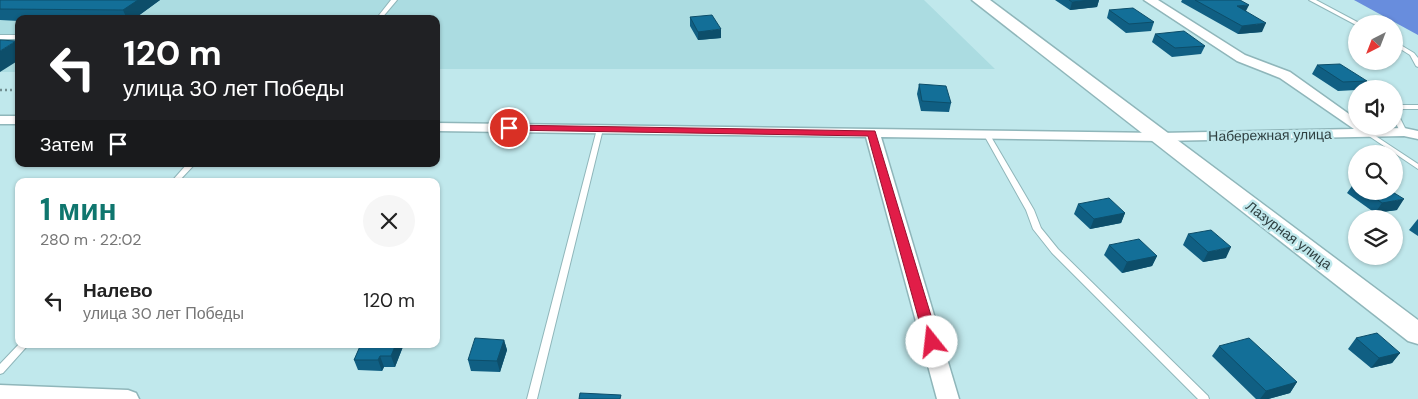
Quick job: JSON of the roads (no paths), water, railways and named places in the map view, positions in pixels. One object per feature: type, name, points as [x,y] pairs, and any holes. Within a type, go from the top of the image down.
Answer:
[{"type":"street","name":"Лазурная улица","points":[[980,0],[1418,334]]},
{"type":"street","name":"Набережная улица","points":[[1150,0],[1241,58],[1285,75],[1348,119]]},
{"type":"street","points":[[0,120],[15,120]]},
{"type":"street","points":[[440,127],[1160,137]]},
{"type":"street","name":"Набережная улица","points":[[1160,137],[1348,129]]},
{"type":"street","points":[[872,133],[948,399]]},
{"type":"street","points":[[0,394],[128,399]]},
{"type":"lane","points":[[381,15],[394,0]]},
{"type":"lane","points":[[1312,0],[1348,19]]},
{"type":"lane","points":[[0,37],[15,37]]},
{"type":"lane","points":[[1403,48],[1417,60],[1418,64]]},
{"type":"lane","points":[[1411,134],[1395,114],[1396,110],[1402,107],[1418,107]]},
{"type":"lane","points":[[532,399],[600,129]]},
{"type":"lane","points":[[988,135],[1030,210],[1037,229],[1054,251],[1204,399]]},
{"type":"lane","points":[[1371,135],[1418,167]]},
{"type":"lane","points":[[178,178],[188,167]]},
{"type":"lane","points":[[0,370],[20,348]]},
{"type":"water","points":[[1354,0],[1418,0],[1418,35],[1403,27],[1403,15],[1381,15]]}]
